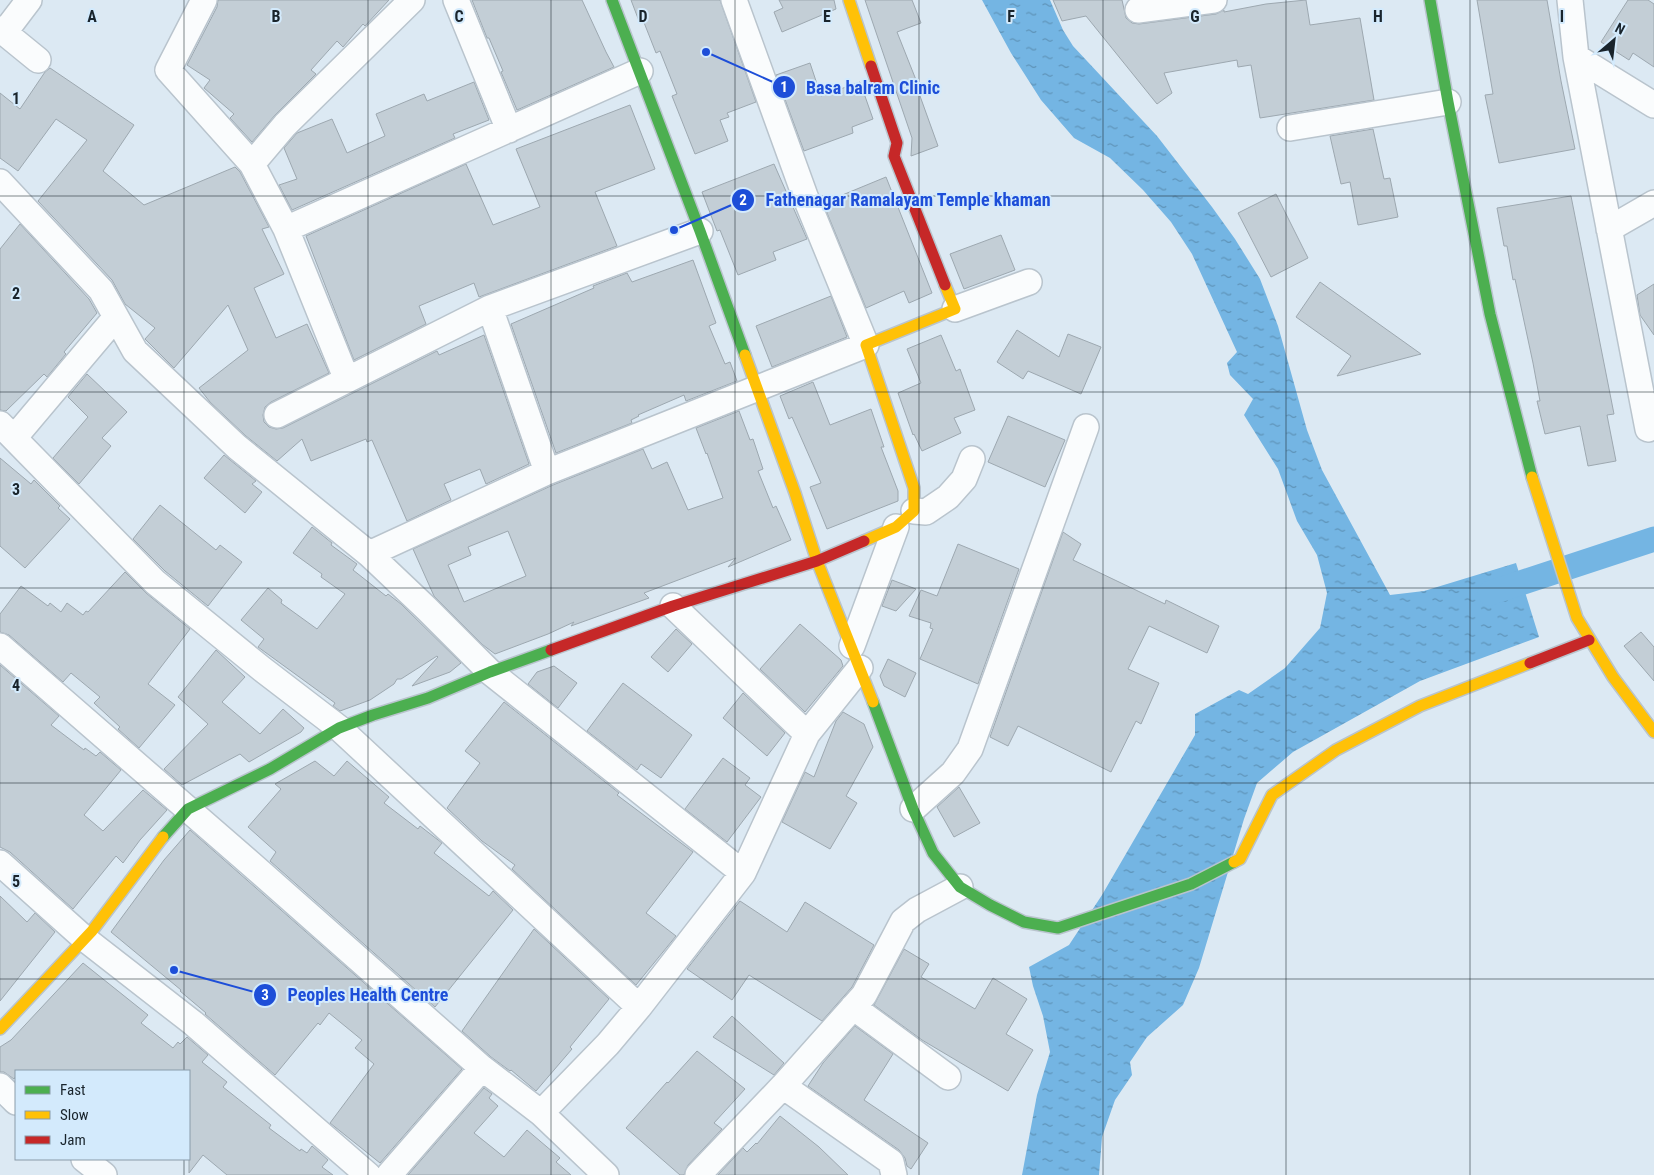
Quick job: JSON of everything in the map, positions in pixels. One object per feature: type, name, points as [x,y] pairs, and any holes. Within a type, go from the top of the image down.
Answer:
[{"type":"street","points":[[28,0],[2,31],[38,60]]},
{"type":"street","points":[[204,0],[168,70],[252,164],[286,229],[347,380]]},
{"type":"street","points":[[252,164],[285,125],[412,0]]},
{"type":"street","points":[[456,0],[509,130]]},
{"type":"street","points":[[612,0],[700,231],[756,390],[795,493],[817,561],[856,657],[913,808],[933,853],[960,887],[1024,922],[1058,928],[1191,884],[1240,860],[1272,795],[1336,750],[1420,706],[1589,640]]},
{"type":"street","points":[[541,1113],[608,1044],[640,1007],[743,873],[807,734],[856,657],[905,519],[914,488],[866,345],[805,196],[734,0]]},
{"type":"street","points":[[849,0],[897,142],[894,156],[955,309]]},
{"type":"street","points":[[1138,10],[1214,0]]},
{"type":"street","points":[[1430,0],[1490,314],[1529,468],[1577,618],[1589,640],[1650,721]]},
{"type":"street","points":[[1570,0],[1576,57],[1648,429],[1654,425]]},
{"type":"street","points":[[1576,57],[1654,105]]},
{"type":"street","points":[[286,229],[640,71]]},
{"type":"street","points":[[1290,128],[1448,102]]},
{"type":"street","points":[[0,182],[101,290],[135,350],[230,440],[369,554],[490,672],[743,873]]},
{"type":"street","points":[[1610,229],[1654,203]]},
{"type":"street","points":[[277,415],[490,308],[700,231]]},
{"type":"street","points":[[369,554],[547,472],[955,309],[1029,282]]},
{"type":"street","points":[[490,308],[547,472]]},
{"type":"street","points":[[116,317],[7,431],[155,582],[262,669],[339,728],[640,1007]]},
{"type":"street","points":[[913,808],[953,773],[970,749],[1086,427]]},
{"type":"street","points":[[0,1029],[85,939],[152,850],[188,810],[270,769],[339,728],[372,715],[428,698],[490,672],[673,606],[817,561],[905,519],[926,512],[948,497],[964,479],[972,459]]},
{"type":"street","points":[[673,606],[807,734]]},
{"type":"street","points":[[0,646],[482,1068],[541,1113],[606,1175]]},
{"type":"street","points":[[0,862],[85,939],[193,1023],[368,1175]]},
{"type":"street","points":[[698,1175],[783,1086],[864,995],[903,921],[917,910],[960,887]]},
{"type":"street","points":[[853,1007],[948,1077]]},
{"type":"street","points":[[388,1175],[482,1068]]},
{"type":"street","points":[[0,1086],[15,1101]]},
{"type":"street","points":[[783,1086],[891,1162],[894,1175]]},
{"type":"street","points":[[85,1160],[104,1175]]},
{"type":"water","points":[[982,0],[1050,0],[1063,30],[1073,46],[1157,136],[1235,239],[1260,279],[1278,326],[1307,430],[1322,470],[1390,595],[1424,591],[1516,563],[1539,637],[1420,681],[1293,752],[1257,783],[1244,819],[1199,968],[1183,1005],[1147,1037],[1130,1062],[1132,1075],[1115,1100],[1102,1137],[1099,1175],[1022,1175],[1037,1095],[1050,1052],[1043,1016],[1029,967],[1069,945],[1102,895],[1195,735],[1195,714],[1239,690],[1248,694],[1285,668],[1320,628],[1327,593],[1317,555],[1297,521],[1278,469],[1244,415],[1253,399],[1230,375],[1227,363],[1237,352],[1192,254],[1171,222],[1143,190],[1110,158],[1074,138],[1041,100],[1011,53]]},
{"type":"building","points":[[218,0],[389,0],[365,26],[363,24],[343,47],[337,41],[311,70],[316,74],[275,115],[252,142],[230,118],[234,114],[204,88],[210,80],[187,65],[217,7]]},
{"type":"building","points":[[472,0],[582,0],[614,67],[517,110],[501,72],[503,71]]},
{"type":"building","points":[[631,0],[720,0],[756,102],[727,113],[729,117],[720,120],[728,141],[695,154],[672,96],[677,94],[660,51],[656,53],[643,20],[639,21]]},
{"type":"building","points":[[779,0],[834,0],[836,9],[782,32],[774,12],[783,8]]},
{"type":"building","points":[[865,0],[912,0],[921,23],[897,32],[922,95],[920,96],[938,146],[911,156],[912,138]]},
{"type":"building","points":[[1053,0],[1122,0],[1126,18],[1132,23],[1139,24],[1216,14],[1224,10],[1224,12],[1266,4],[1306,0],[1310,25],[1360,18],[1374,100],[1260,118],[1251,65],[1238,67],[1237,60],[1164,73],[1172,93],[1157,104],[1086,16],[1062,21]]},
{"type":"building","points":[[1477,0],[1547,0],[1575,149],[1499,163],[1485,95],[1493,94]]},
{"type":"building","points":[[1628,0],[1648,0],[1654,4],[1654,67],[1633,53],[1629,60],[1601,42]]},
{"type":"building","points":[[810,63],[821,96],[860,82],[873,119],[852,127],[853,133],[804,151],[776,75]]},
{"type":"building","points":[[50,68],[134,125],[103,171],[144,205],[235,167],[240,172],[269,227],[262,229],[284,274],[254,288],[276,338],[307,324],[329,373],[271,402],[265,407],[264,422],[269,427],[283,428],[437,351],[439,355],[484,335],[529,464],[486,484],[480,469],[444,484],[451,500],[407,521],[372,440],[367,442],[366,439],[311,461],[302,439],[277,461],[246,436],[210,402],[199,388],[248,350],[228,305],[174,368],[145,339],[155,328],[125,304],[112,280],[38,201],[87,140],[56,119],[18,171],[0,158],[0,93],[20,109],[45,72]]},
{"type":"building","points":[[474,82],[489,120],[453,134],[455,138],[292,210],[279,185],[297,179],[284,148],[297,133],[332,119],[347,153],[385,136],[376,114],[424,94],[427,101]]},
{"type":"building","points":[[630,105],[655,169],[595,192],[617,246],[479,297],[474,283],[419,306],[426,324],[354,360],[306,236],[466,164],[493,225],[540,207],[516,149]]},
{"type":"building","points":[[1373,129],[1384,179],[1390,178],[1398,217],[1358,225],[1350,182],[1341,184],[1330,136]]},
{"type":"building","points":[[774,164],[807,239],[773,252],[776,260],[738,275],[720,230],[717,231],[702,192]]},
{"type":"building","points":[[886,177],[932,293],[909,303],[904,291],[866,308],[823,203]]},
{"type":"building","points":[[1276,194],[1308,258],[1271,277],[1238,213]]},
{"type":"building","points":[[1571,196],[1614,414],[1607,415],[1616,461],[1588,466],[1580,426],[1545,434],[1537,401],[1540,401],[1533,363],[1515,279],[1513,280],[1507,246],[1504,246],[1497,208]]},
{"type":"building","points":[[20,224],[89,299],[97,313],[64,352],[66,354],[47,377],[44,374],[6,411],[0,410],[0,249]]},
{"type":"building","points":[[1001,235],[1015,270],[964,289],[950,254]]},
{"type":"building","points":[[693,260],[716,323],[709,326],[725,364],[730,362],[737,381],[686,401],[684,395],[638,415],[631,420],[632,423],[556,453],[511,324],[594,288],[593,286],[627,273],[632,282]]},
{"type":"building","points":[[1320,282],[1421,354],[1337,376],[1351,356],[1296,317]]},
{"type":"building","points":[[1654,284],[1654,335],[1640,315],[1637,295]]},
{"type":"building","points":[[831,296],[847,337],[772,367],[756,326]]},
{"type":"building","points":[[1017,330],[1059,357],[1068,334],[1101,347],[1081,394],[1028,371],[1023,379],[997,362]]},
{"type":"building","points":[[941,335],[956,371],[960,369],[975,410],[954,418],[961,433],[922,451],[913,435],[898,393],[921,383],[907,349]]},
{"type":"building","points":[[87,374],[127,412],[102,438],[111,446],[79,484],[53,458],[88,417],[68,397]]},
{"type":"building","points":[[813,382],[830,425],[871,409],[884,447],[881,447],[898,491],[898,501],[827,529],[810,487],[821,483],[792,417],[789,419],[780,396]]},
{"type":"building","points":[[739,411],[750,440],[753,439],[763,469],[758,471],[773,508],[776,506],[791,540],[728,567],[736,558],[644,593],[649,598],[571,626],[574,622],[495,654],[483,645],[434,596],[413,549],[553,485],[643,449],[652,469],[667,462],[688,510],[723,498],[696,428]],"holes":[[[508,531],[526,576],[464,602],[448,565],[471,555],[468,547]]]},
{"type":"building","points":[[1008,416],[1065,440],[1045,487],[988,462]]},
{"type":"building","points":[[224,455],[256,481],[252,484],[262,492],[245,513],[204,478]]},
{"type":"building","points":[[0,458],[31,484],[34,480],[70,519],[25,568],[0,546]]},
{"type":"building","points":[[160,505],[216,550],[220,545],[242,562],[208,606],[165,571],[133,539]]},
{"type":"building","points":[[312,527],[332,543],[331,545],[357,564],[353,570],[386,596],[388,594],[401,604],[461,663],[450,672],[412,686],[437,656],[401,679],[397,679],[394,684],[370,700],[340,711],[333,706],[335,703],[258,647],[264,639],[241,620],[268,588],[282,600],[281,603],[317,629],[345,594],[321,577],[322,574],[293,553]]},
{"type":"building","points":[[1063,532],[1081,544],[1073,560],[1165,604],[1166,600],[1219,626],[1207,653],[1149,626],[1128,669],[1159,683],[1141,724],[1136,721],[1111,772],[1018,726],[1008,746],[990,737]]},
{"type":"building","points":[[958,544],[1019,569],[978,684],[920,659],[933,629],[930,628],[931,623],[909,616],[921,590],[937,596]]},
{"type":"building","points":[[125,572],[146,593],[190,629],[148,684],[175,705],[139,748],[94,703],[100,697],[71,673],[63,682],[9,635],[0,632],[0,614],[21,586],[48,606],[50,603],[61,612],[67,603],[83,615]]},
{"type":"building","points":[[892,580],[916,589],[896,611],[882,606]]},
{"type":"building","points":[[800,624],[841,660],[843,666],[805,712],[760,669]]},
{"type":"building","points":[[676,629],[692,644],[668,672],[651,657]]},
{"type":"building","points":[[1641,632],[1654,647],[1654,681],[1624,646]]},
{"type":"building","points":[[216,650],[245,677],[222,702],[260,734],[283,709],[304,728],[301,732],[249,762],[240,754],[182,785],[164,769],[208,724],[178,697]]},
{"type":"building","points":[[888,659],[916,673],[905,697],[884,686],[880,676]]},
{"type":"building","points":[[0,665],[59,716],[51,725],[84,750],[85,748],[96,756],[100,752],[121,770],[84,815],[103,831],[143,790],[167,810],[140,840],[123,863],[116,856],[73,909],[10,852],[0,847]]},
{"type":"building","points":[[554,666],[577,683],[558,708],[528,684],[537,672]]},
{"type":"building","points":[[623,683],[692,735],[661,778],[641,764],[637,770],[587,731]]},
{"type":"building","points":[[743,693],[785,733],[767,756],[723,718]]},
{"type":"building","points":[[504,702],[619,793],[617,795],[693,852],[646,913],[676,936],[636,985],[512,869],[515,865],[482,841],[447,808],[480,763],[465,751]]},
{"type":"building","points":[[843,712],[864,724],[873,747],[846,796],[857,803],[830,849],[782,822],[805,772],[814,777],[836,721]]},
{"type":"building","points":[[723,758],[750,778],[745,785],[761,797],[727,842],[685,809]]},
{"type":"building","points":[[315,761],[334,776],[347,761],[389,797],[384,803],[418,829],[420,826],[442,843],[434,853],[489,896],[493,891],[513,910],[435,1007],[270,861],[276,852],[248,827],[281,789],[275,784]]},
{"type":"building","points":[[959,787],[980,823],[954,837],[937,807]]},
{"type":"building","points":[[190,830],[462,1069],[380,1163],[330,1123],[374,1064],[355,1048],[362,1040],[329,1013],[320,1025],[318,1023],[275,1075],[205,1014],[181,990],[111,932],[164,860]]},
{"type":"building","points":[[0,896],[27,922],[35,913],[55,932],[0,1001]]},
{"type":"building","points":[[740,901],[787,932],[805,902],[874,945],[852,987],[822,1021],[749,975],[732,1000],[687,969]]},
{"type":"building","points":[[534,929],[609,999],[570,1047],[572,1049],[536,1091],[511,1070],[491,1057],[462,1031]]},
{"type":"building","points":[[904,949],[929,964],[921,977],[975,1009],[993,978],[1027,999],[1006,1034],[1033,1050],[1008,1091],[922,1040],[874,1005]]},
{"type":"building","points":[[83,963],[148,1015],[141,1023],[173,1048],[178,1042],[180,1044],[187,1037],[208,1055],[202,1062],[227,1082],[223,1087],[271,1125],[269,1128],[300,1151],[301,1149],[307,1153],[312,1146],[328,1160],[322,1167],[333,1175],[227,1175],[203,1155],[189,1173],[190,1070],[15,1070],[14,1079],[4,1072],[0,1072],[0,1047],[11,1040]]},
{"type":"building","points":[[732,1016],[784,1063],[774,1075],[713,1037]]},
{"type":"building","points":[[855,1026],[893,1054],[864,1100],[928,1143],[911,1169],[907,1166],[905,1158],[899,1150],[808,1086],[823,1063]]},
{"type":"building","points":[[697,1051],[745,1089],[714,1123],[722,1129],[688,1165],[684,1175],[680,1175],[626,1128]]},
{"type":"building","points":[[484,1088],[492,1094],[489,1098],[498,1106],[474,1133],[504,1157],[527,1130],[560,1158],[556,1162],[571,1175],[408,1175]]},
{"type":"building","points":[[780,1116],[819,1147],[848,1175],[718,1175],[743,1148],[747,1152],[757,1144]]},
{"type":"waterway","points":[[1490,593],[1654,539]]},
{"type":"traffic: fast","points":[[612,0],[745,355]]},
{"type":"traffic: fast","points":[[1430,0],[1490,314],[1532,477]]},
{"type":"traffic: fast","points":[[163,837],[188,809],[270,769],[339,728],[428,698],[490,672],[551,650]]},
{"type":"traffic: fast","points":[[873,702],[913,809],[933,853],[960,887],[1024,922],[1058,928],[1191,884],[1234,862]]},
{"type":"traffic: slow","points":[[849,0],[871,66]]},
{"type":"traffic: slow","points":[[864,541],[896,527],[914,511],[914,488],[866,345],[955,309],[945,285]]},
{"type":"traffic: slow","points":[[745,355],[795,493],[817,561],[873,702]]},
{"type":"traffic: slow","points":[[1532,477],[1577,618],[1613,677],[1654,732]]},
{"type":"traffic: slow","points":[[1234,862],[1240,859],[1272,795],[1336,750],[1420,706],[1530,663]]},
{"type":"traffic: slow","points":[[0,1029],[92,931],[163,837]]},
{"type":"traffic: jam","points":[[871,66],[897,143],[894,156],[945,285]]},
{"type":"traffic: jam","points":[[551,650],[673,606],[817,561],[864,541]]},
{"type":"traffic: jam","points":[[1530,663],[1589,640]]},
{"type":"place","name":"Basa balram Clinic","points":[[706,52]]},
{"type":"place","name":"Fathenagar Ramalayam Temple khaman","points":[[674,230]]},
{"type":"place","name":"Peoples Health Centre","points":[[174,970]]}]
